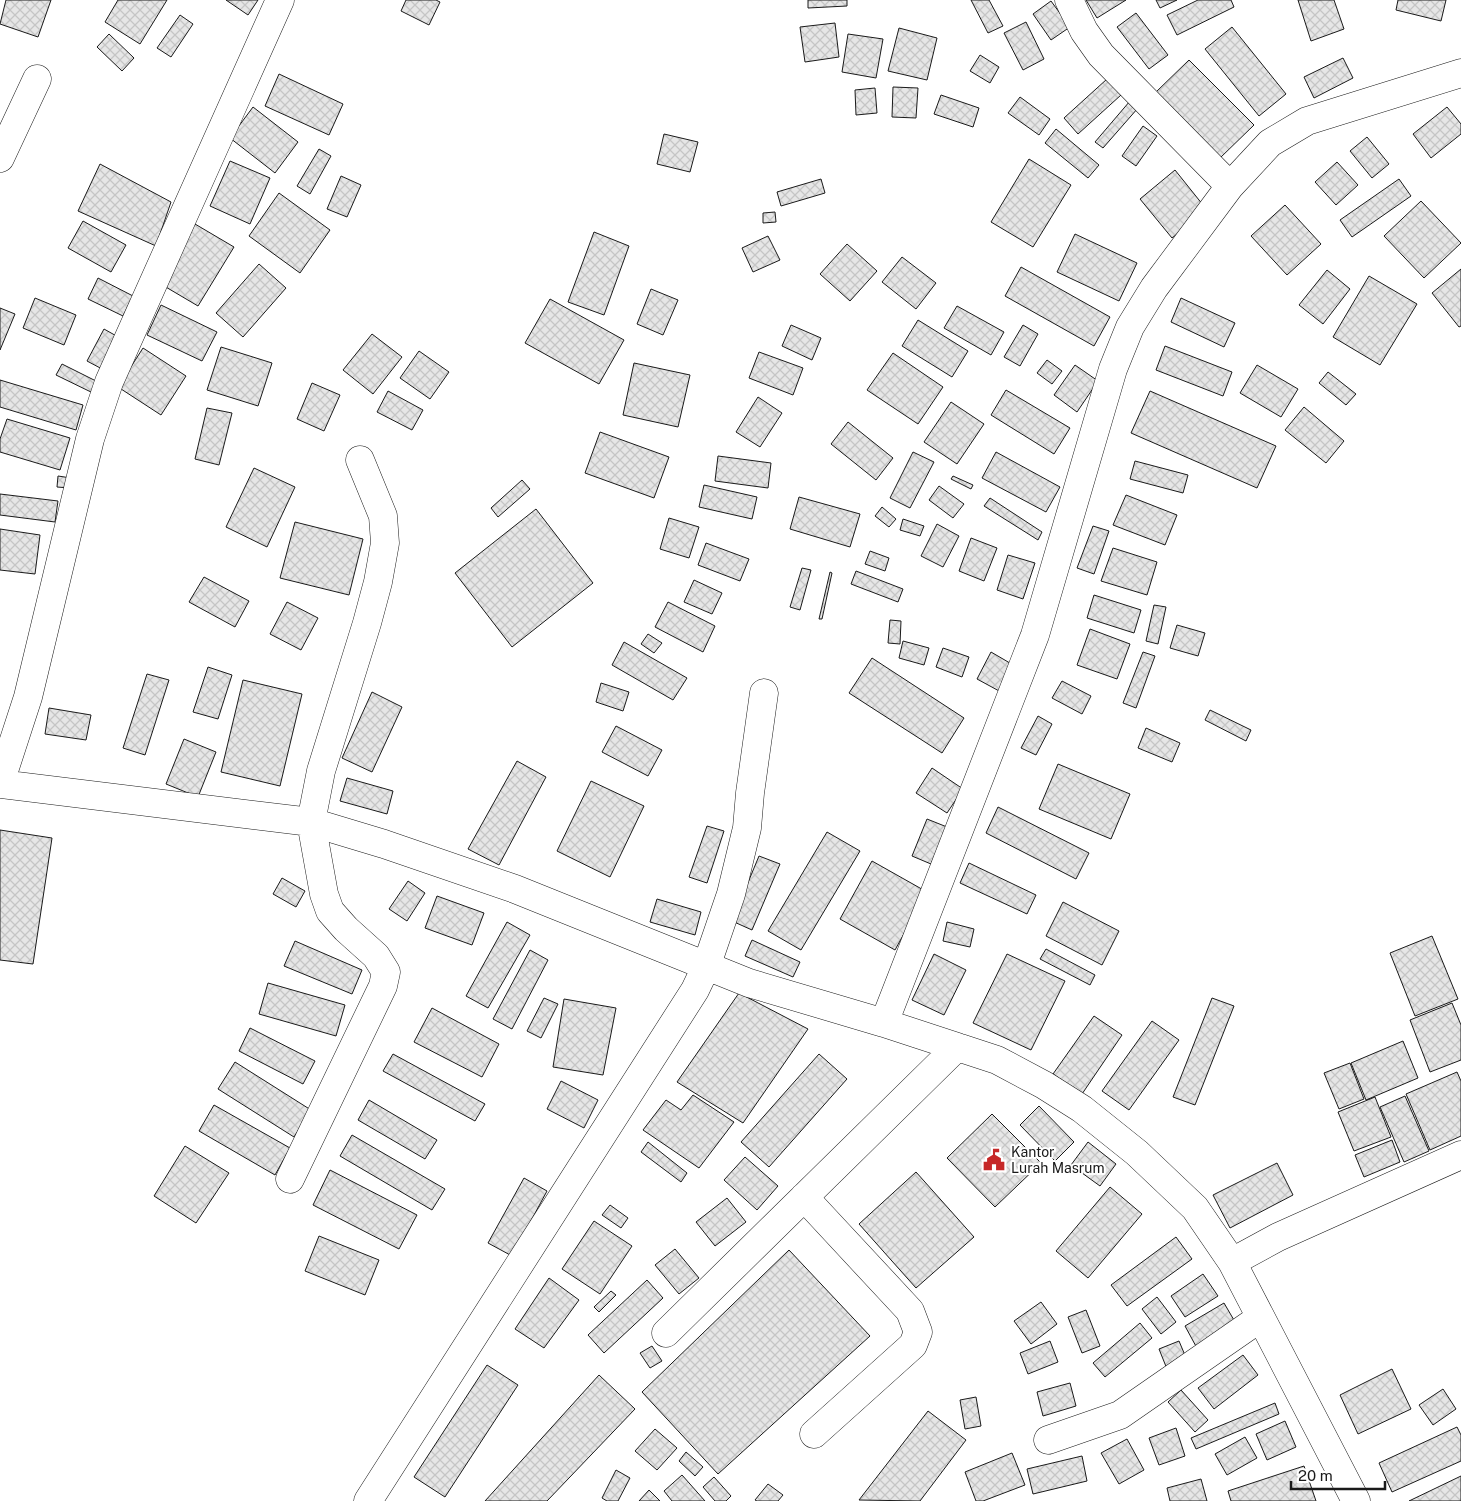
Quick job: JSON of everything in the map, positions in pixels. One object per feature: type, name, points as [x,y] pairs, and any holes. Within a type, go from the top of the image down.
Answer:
[{"type":"street","points":[[280,0],[109,382],[90,439],[28,697],[0,783],[311,822],[384,844],[515,889],[749,983],[884,1023],[997,1060],[1044,1085],[1082,1109],[1137,1152],[1195,1208],[1232,1262],[1356,1501]]},
{"type":"street","points":[[1069,0],[1084,31],[1101,55],[1230,186]]},
{"type":"street","points":[[884,1023],[1035,636],[1113,369],[1126,336],[1154,288],[1230,186],[1270,143],[1307,121],[1461,74]]},
{"type":"street","points":[[0,158],[37,79]]},
{"type":"street","points":[[290,1179],[383,986],[386,972],[376,956],[346,930],[330,911],[324,894],[311,822],[321,771],[367,623],[385,543],[383,516],[375,491],[360,460]]},
{"type":"street","points":[[368,1501],[690,998],[706,967],[731,894],[747,828],[764,692]]},
{"type":"street","points":[[666,1333],[957,1047]]},
{"type":"street","points":[[1232,1262],[1278,1237],[1461,1155]]},
{"type":"street","points":[[804,1197],[910,1311],[918,1332],[913,1345],[814,1434]]},
{"type":"street","points":[[1048,1440],[1120,1415],[1260,1318]]},
{"type":"building","points":[[6,0],[51,0],[38,37],[0,24]]},
{"type":"building","points":[[118,0],[167,0],[140,44],[105,22]]},
{"type":"building","points":[[226,0],[258,0],[248,15]]},
{"type":"building","points":[[406,0],[436,0],[440,2],[429,25],[401,11]]},
{"type":"building","points":[[808,0],[847,0],[847,6],[808,8]]},
{"type":"building","points":[[971,0],[989,0],[1003,26],[988,33]]},
{"type":"building","points":[[1086,0],[1126,0],[1097,18]]},
{"type":"building","points":[[1156,0],[1177,0],[1160,8]]},
{"type":"building","points":[[1198,0],[1231,0],[1234,7],[1177,35],[1167,15]]},
{"type":"building","points":[[1298,0],[1334,0],[1344,29],[1311,41]]},
{"type":"building","points":[[1398,0],[1446,0],[1441,21],[1396,10]]},
{"type":"building","points":[[1051,1],[1070,27],[1051,40],[1033,14]]},
{"type":"building","points":[[1136,13],[1168,55],[1149,69],[1117,27]]},
{"type":"building","points":[[180,15],[193,24],[171,57],[157,48]]},
{"type":"building","points":[[1026,22],[1044,59],[1023,70],[1004,33]]},
{"type":"building","points":[[835,23],[839,57],[805,62],[800,27]]},
{"type":"building","points":[[1232,27],[1286,94],[1259,116],[1205,49]]},
{"type":"building","points":[[899,28],[937,38],[927,80],[888,71]]},
{"type":"building","points":[[109,34],[134,58],[122,71],[97,47]]},
{"type":"building","points":[[848,34],[883,39],[876,78],[842,72]]},
{"type":"building","points":[[980,55],[999,67],[990,83],[970,71]]},
{"type":"building","points":[[1343,58],[1353,78],[1314,98],[1304,77]]},
{"type":"building","points":[[1189,60],[1254,125],[1220,158],[1156,92]]},
{"type":"building","points":[[279,74],[343,104],[329,135],[265,106]]},
{"type":"building","points":[[1107,79],[1121,95],[1078,134],[1064,118]]},
{"type":"building","points":[[893,87],[918,88],[916,118],[892,117]]},
{"type":"building","points":[[875,88],[877,113],[856,115],[855,90]]},
{"type":"building","points":[[941,95],[979,108],[973,127],[934,114]]},
{"type":"building","points":[[1020,97],[1050,119],[1039,135],[1008,113]]},
{"type":"building","points":[[1130,101],[1138,108],[1103,148],[1095,142]]},
{"type":"building","points":[[253,107],[298,142],[275,173],[230,138]]},
{"type":"building","points":[[1447,107],[1461,124],[1461,134],[1431,158],[1413,134]]},
{"type":"building","points":[[1143,126],[1157,136],[1136,166],[1122,156]]},
{"type":"building","points":[[1056,129],[1099,165],[1088,178],[1045,143]]},
{"type":"building","points":[[664,134],[698,142],[690,172],[657,164]]},
{"type":"building","points":[[1367,137],[1389,164],[1372,178],[1350,151]]},
{"type":"building","points":[[319,149],[331,156],[310,194],[297,186]]},
{"type":"building","points":[[1029,159],[1071,185],[1033,247],[991,222]]},
{"type":"building","points":[[230,161],[270,178],[250,224],[210,206]]},
{"type":"building","points":[[1337,162],[1358,185],[1336,205],[1315,182]]},
{"type":"building","points":[[100,164],[171,202],[156,246],[78,211]]},
{"type":"building","points":[[1175,170],[1207,210],[1172,238],[1140,199]]},
{"type":"building","points":[[341,176],[361,185],[347,217],[327,209]]},
{"type":"building","points":[[821,179],[825,193],[781,206],[777,192]]},
{"type":"building","points":[[1399,179],[1411,196],[1352,237],[1340,220]]},
{"type":"building","points":[[279,193],[330,230],[300,273],[249,236]]},
{"type":"building","points":[[1421,201],[1461,243],[1424,278],[1384,236]]},
{"type":"building","points":[[1285,205],[1321,244],[1287,275],[1251,236]]},
{"type":"building","points":[[775,212],[776,222],[763,223],[763,213]]},
{"type":"building","points":[[83,221],[126,245],[111,272],[68,248]]},
{"type":"building","points":[[195,224],[234,247],[198,306],[159,283]]},
{"type":"building","points":[[594,232],[629,246],[604,315],[568,302]]},
{"type":"building","points":[[1075,234],[1137,263],[1119,301],[1057,272]]},
{"type":"building","points":[[768,236],[780,260],[753,272],[742,248]]},
{"type":"building","points":[[847,244],[877,271],[850,301],[820,274]]},
{"type":"building","points":[[902,257],[936,283],[916,309],[882,282]]},
{"type":"building","points":[[259,264],[286,288],[243,337],[216,313]]},
{"type":"building","points":[[1021,267],[1110,317],[1094,346],[1005,296]]},
{"type":"building","points":[[1461,269],[1461,326],[1459,327],[1432,293]]},
{"type":"building","points":[[1327,270],[1350,289],[1323,324],[1299,305]]},
{"type":"building","points":[[1369,276],[1417,304],[1380,365],[1333,337]]},
{"type":"building","points":[[98,278],[133,296],[123,316],[88,299]]},
{"type":"building","points":[[651,289],[678,300],[663,335],[637,324]]},
{"type":"building","points":[[35,298],[76,315],[64,345],[23,328]]},
{"type":"building","points":[[1181,298],[1235,323],[1224,347],[1171,322]]},
{"type":"building","points":[[550,299],[624,340],[599,384],[525,343]]},
{"type":"building","points":[[161,305],[217,332],[202,361],[147,335]]},
{"type":"building","points":[[957,306],[1004,332],[991,355],[944,328]]},
{"type":"building","points":[[0,308],[15,314],[0,350]]},
{"type":"building","points":[[918,320],[968,351],[952,377],[902,346]]},
{"type":"building","points":[[791,325],[821,338],[812,360],[782,346]]},
{"type":"building","points":[[1023,325],[1038,334],[1020,366],[1004,357]]},
{"type":"building","points":[[104,329],[120,338],[104,370],[87,361]]},
{"type":"building","points":[[372,334],[402,357],[373,394],[343,370]]},
{"type":"building","points":[[1165,346],[1232,372],[1223,396],[1156,370]]},
{"type":"building","points":[[221,347],[272,363],[258,406],[207,390]]},
{"type":"building","points":[[143,348],[186,376],[161,415],[118,387]]},
{"type":"building","points":[[419,351],[449,372],[430,399],[400,378]]},
{"type":"building","points":[[759,352],[803,368],[793,395],[749,378]]},
{"type":"building","points":[[893,353],[943,387],[918,424],[867,390]]},
{"type":"building","points":[[1047,360],[1062,371],[1052,384],[1037,373]]},
{"type":"building","points":[[634,363],[690,375],[678,427],[623,415]]},
{"type":"building","points":[[62,364],[98,382],[93,393],[56,375]]},
{"type":"building","points":[[1075,365],[1098,381],[1077,412],[1054,395]]},
{"type":"building","points":[[1257,365],[1298,389],[1281,417],[1240,393]]},
{"type":"building","points":[[1328,372],[1356,394],[1346,405],[1319,383]]},
{"type":"building","points":[[0,380],[83,405],[76,430],[0,407]]},
{"type":"building","points":[[312,383],[340,395],[324,431],[297,419]]},
{"type":"building","points":[[1006,390],[1070,428],[1054,454],[991,415]]},
{"type":"building","points":[[388,391],[423,410],[412,430],[377,412]]},
{"type":"building","points":[[1150,391],[1276,446],[1257,488],[1131,433]]},
{"type":"building","points":[[758,397],[782,413],[760,447],[736,432]]},
{"type":"building","points":[[951,402],[984,424],[957,464],[924,442]]},
{"type":"building","points":[[1304,407],[1344,441],[1326,463],[1285,430]]},
{"type":"building","points":[[207,408],[232,413],[219,465],[195,459]]},
{"type":"building","points":[[7,419],[70,438],[60,470],[0,452],[0,439]]},
{"type":"building","points":[[848,422],[893,458],[876,480],[831,444]]},
{"type":"building","points":[[600,432],[669,457],[654,498],[585,473]]},
{"type":"building","points":[[913,452],[934,462],[910,508],[890,498]]},
{"type":"building","points":[[996,452],[1060,487],[1046,512],[982,478]]},
{"type":"building","points":[[718,456],[771,463],[768,488],[715,481]]},
{"type":"building","points":[[1135,461],[1188,475],[1183,493],[1130,479]]},
{"type":"building","points":[[254,468],[295,487],[267,547],[226,527]]},
{"type":"building","points":[[58,476],[71,478],[70,488],[57,487]]},
{"type":"building","points":[[953,476],[973,485],[971,489],[951,479]]},
{"type":"building","points":[[522,480],[530,489],[498,517],[491,508]]},
{"type":"building","points":[[704,485],[757,497],[752,519],[699,507]]},
{"type":"building","points":[[939,486],[964,504],[953,518],[929,500]]},
{"type":"building","points":[[0,494],[58,501],[55,522],[0,515]]},
{"type":"building","points":[[1126,495],[1177,515],[1165,545],[1113,525]]},
{"type":"building","points":[[799,497],[860,514],[850,547],[790,529]]},
{"type":"building","points":[[990,498],[1042,532],[1038,540],[984,506]]},
{"type":"building","points":[[882,507],[896,519],[889,527],[875,516]]},
{"type":"building","points":[[536,509],[593,583],[512,647],[455,573]]},
{"type":"building","points":[[669,518],[699,527],[689,558],[660,549]]},
{"type":"building","points":[[903,519],[924,526],[920,536],[900,530]]},
{"type":"building","points":[[295,522],[363,539],[349,595],[280,578]]},
{"type":"building","points":[[937,524],[959,536],[943,567],[921,556]]},
{"type":"building","points":[[1093,526],[1109,531],[1094,574],[1077,568]]},
{"type":"building","points":[[0,529],[40,535],[35,574],[0,570]]},
{"type":"building","points":[[971,538],[997,548],[984,581],[959,571]]},
{"type":"building","points":[[706,543],[749,559],[740,581],[698,565]]},
{"type":"building","points":[[1113,548],[1157,562],[1147,595],[1101,581]]},
{"type":"building","points":[[870,551],[889,558],[885,571],[865,564]]},
{"type":"building","points":[[1008,555],[1035,563],[1023,599],[997,590]]},
{"type":"building","points":[[802,568],[811,570],[800,610],[790,607]]},
{"type":"building","points":[[856,571],[903,589],[898,602],[851,584]]},
{"type":"building","points":[[830,572],[832,573],[822,619],[819,619]]},
{"type":"building","points":[[204,577],[249,601],[235,627],[189,602]]},
{"type":"building","points":[[694,580],[722,593],[712,614],[684,602]]},
{"type":"building","points":[[1094,595],[1141,610],[1134,633],[1087,618]]},
{"type":"building","points":[[287,602],[318,618],[301,650],[270,634]]},
{"type":"building","points":[[668,602],[715,626],[703,652],[655,627]]},
{"type":"building","points":[[1154,605],[1166,607],[1158,644],[1146,641]]},
{"type":"building","points":[[890,620],[901,621],[900,644],[888,643]]},
{"type":"building","points":[[1177,625],[1205,633],[1198,656],[1170,648]]},
{"type":"building","points":[[1090,629],[1130,644],[1117,679],[1077,665]]},
{"type":"building","points":[[648,634],[662,643],[654,653],[641,644]]},
{"type":"building","points":[[903,641],[929,648],[924,665],[899,658]]},
{"type":"building","points":[[624,642],[687,678],[673,700],[612,665]]},
{"type":"building","points":[[943,648],[969,657],[962,677],[936,667]]},
{"type":"building","points":[[991,652],[1015,666],[1001,692],[977,679]]},
{"type":"building","points":[[1143,652],[1155,656],[1136,708],[1123,703]]},
{"type":"building","points":[[872,658],[964,718],[942,753],[849,693]]},
{"type":"building","points":[[208,667],[232,675],[218,719],[193,712]]},
{"type":"building","points":[[147,674],[169,680],[145,755],[123,748]]},
{"type":"building","points":[[243,680],[302,694],[280,786],[221,772]]},
{"type":"building","points":[[1062,681],[1091,696],[1082,714],[1052,698]]},
{"type":"building","points":[[601,683],[629,692],[623,711],[596,702]]},
{"type":"building","points":[[372,692],[402,707],[372,772],[342,758]]},
{"type":"building","points":[[49,708],[91,715],[86,740],[45,734]]},
{"type":"building","points":[[1210,710],[1251,730],[1246,741],[1205,720]]},
{"type":"building","points":[[1038,716],[1052,724],[1036,755],[1021,748]]},
{"type":"building","points":[[616,726],[662,750],[648,776],[602,752]]},
{"type":"building","points":[[1146,728],[1180,743],[1172,762],[1138,748]]},
{"type":"building","points":[[184,739],[216,752],[198,797],[166,784]]},
{"type":"building","points":[[517,761],[546,777],[499,865],[468,849]]},
{"type":"building","points":[[1058,764],[1130,794],[1111,839],[1039,809]]},
{"type":"building","points":[[932,768],[963,789],[947,813],[916,793]]},
{"type":"building","points":[[347,778],[393,791],[387,814],[340,801]]},
{"type":"building","points":[[591,781],[644,806],[610,877],[557,851]]},
{"type":"building","points":[[998,807],[1089,853],[1076,879],[986,833]]},
{"type":"building","points":[[927,819],[947,827],[931,864],[912,856]]},
{"type":"building","points":[[707,826],[724,831],[707,883],[689,877]]},
{"type":"building","points":[[0,830],[52,838],[33,964],[0,960]]},
{"type":"building","points":[[827,832],[860,851],[801,950],[768,931]]},
{"type":"building","points":[[759,856],[780,864],[752,930],[732,921]]},
{"type":"building","points":[[872,861],[927,892],[895,950],[840,919]]},
{"type":"building","points":[[969,863],[1036,895],[1027,914],[960,883]]},
{"type":"building","points":[[282,878],[305,891],[296,907],[273,894]]},
{"type":"building","points":[[408,881],[425,893],[407,921],[389,909]]},
{"type":"building","points":[[437,896],[484,913],[472,945],[425,928]]},
{"type":"building","points":[[657,899],[701,912],[695,935],[650,922]]},
{"type":"building","points":[[1063,902],[1119,931],[1102,965],[1046,936]]},
{"type":"building","points":[[507,922],[530,935],[488,1008],[466,996]]},
{"type":"building","points":[[947,922],[974,929],[970,947],[943,941]]},
{"type":"building","points":[[1432,936],[1458,999],[1415,1016],[1390,953]]},
{"type":"building","points":[[752,940],[800,962],[793,977],[745,956]]},
{"type":"building","points":[[295,941],[362,970],[352,994],[284,966]]},
{"type":"building","points":[[1046,949],[1095,975],[1090,985],[1040,959]]},
{"type":"building","points":[[530,950],[548,960],[512,1029],[493,1019]]},
{"type":"building","points":[[934,954],[966,970],[944,1015],[912,1000]]},
{"type":"building","points":[[1007,954],[1065,981],[1031,1050],[973,1023]]},
{"type":"building","points":[[268,983],[345,1005],[336,1036],[259,1014]]},
{"type":"building","points":[[739,993],[808,1029],[743,1123],[677,1082]]},
{"type":"building","points":[[544,998],[558,1004],[541,1038],[527,1031]]},
{"type":"building","points":[[1212,998],[1234,1006],[1195,1105],[1173,1097]]},
{"type":"building","points":[[564,999],[616,1008],[603,1075],[553,1067]]},
{"type":"building","points":[[1452,1003],[1461,1025],[1461,1060],[1430,1072],[1410,1020]]},
{"type":"building","points":[[432,1008],[499,1044],[482,1077],[414,1042]]},
{"type":"building","points":[[1094,1016],[1122,1035],[1082,1094],[1053,1074]]},
{"type":"building","points":[[1152,1021],[1179,1040],[1129,1110],[1102,1091]]},
{"type":"building","points":[[250,1028],[315,1061],[303,1084],[239,1051]]},
{"type":"building","points":[[1403,1041],[1418,1078],[1366,1100],[1351,1063]]},
{"type":"building","points":[[393,1054],[485,1104],[475,1121],[383,1071]]},
{"type":"building","points":[[819,1054],[847,1079],[769,1167],[741,1142]]},
{"type":"building","points":[[235,1062],[311,1110],[294,1137],[218,1089]]},
{"type":"building","points":[[1350,1063],[1364,1099],[1339,1109],[1324,1073]]},
{"type":"building","points":[[1457,1072],[1461,1081],[1461,1136],[1430,1150],[1406,1094]]},
{"type":"building","points":[[561,1081],[598,1100],[584,1128],[547,1109]]},
{"type":"building","points":[[693,1095],[734,1122],[699,1168],[643,1130],[666,1100],[681,1110]]},
{"type":"building","points":[[1405,1096],[1429,1151],[1404,1162],[1380,1107]]},
{"type":"building","points":[[1375,1097],[1391,1137],[1354,1151],[1338,1112]]},
{"type":"building","points":[[369,1100],[437,1140],[425,1159],[358,1120]]},
{"type":"building","points":[[214,1105],[290,1148],[275,1175],[199,1131]]},
{"type":"building","points":[[1039,1106],[1074,1142],[1055,1161],[1020,1125]]},
{"type":"building","name":"Kantor Lurah Masrum","points":[[992,1114],[1041,1163],[995,1207],[947,1158]]},
{"type":"building","points":[[352,1135],[445,1189],[432,1210],[340,1156]]},
{"type":"building","points":[[1392,1140],[1400,1162],[1364,1177],[1355,1155]]},
{"type":"building","points":[[648,1142],[687,1173],[681,1182],[641,1152]]},
{"type":"building","points":[[1088,1142],[1116,1164],[1100,1186],[1071,1165]]},
{"type":"building","points":[[185,1146],[229,1173],[196,1223],[154,1196]]},
{"type":"building","points":[[745,1157],[778,1186],[757,1210],[724,1180]]},
{"type":"building","points":[[1277,1163],[1293,1195],[1230,1228],[1213,1195]]},
{"type":"building","points":[[330,1170],[417,1215],[399,1249],[313,1205]]},
{"type":"building","points":[[916,1172],[974,1237],[916,1288],[859,1224]]},
{"type":"building","points":[[524,1178],[547,1191],[512,1256],[488,1243]]},
{"type":"building","points":[[1110,1187],[1142,1214],[1088,1278],[1056,1251]]},
{"type":"building","points":[[727,1198],[746,1222],[715,1246],[696,1222]]},
{"type":"building","points":[[610,1205],[628,1218],[621,1228],[602,1215]]},
{"type":"building","points":[[594,1221],[632,1246],[600,1294],[562,1269]]},
{"type":"building","points":[[319,1236],[379,1260],[365,1295],[305,1271]]},
{"type":"building","points":[[1176,1237],[1192,1259],[1127,1306],[1111,1285]]},
{"type":"building","points":[[675,1249],[699,1278],[679,1294],[655,1265]]},
{"type":"building","points":[[789,1250],[870,1336],[718,1474],[642,1392]]},
{"type":"building","points":[[1203,1274],[1218,1296],[1185,1317],[1171,1296]]},
{"type":"building","points":[[549,1278],[579,1300],[544,1348],[515,1329]]},
{"type":"building","points":[[647,1280],[663,1298],[604,1353],[588,1335]]},
{"type":"building","points":[[611,1291],[616,1295],[599,1312],[594,1307]]},
{"type":"building","points":[[1157,1297],[1176,1322],[1161,1334],[1142,1309]]},
{"type":"building","points":[[1041,1302],[1057,1324],[1031,1344],[1014,1321]]},
{"type":"building","points":[[1224,1303],[1238,1327],[1198,1350],[1185,1326]]},
{"type":"building","points":[[1086,1310],[1100,1346],[1082,1353],[1068,1317]]},
{"type":"building","points":[[1140,1323],[1152,1338],[1105,1377],[1093,1363]]},
{"type":"building","points":[[1050,1341],[1058,1362],[1028,1374],[1020,1353]]},
{"type":"building","points":[[1179,1341],[1187,1360],[1167,1369],[1159,1349]]},
{"type":"building","points":[[652,1346],[662,1361],[650,1368],[640,1353]]},
{"type":"building","points":[[1243,1355],[1258,1375],[1214,1409],[1198,1388]]},
{"type":"building","points":[[487,1365],[518,1385],[445,1497],[414,1477]]},
{"type":"building","points":[[1392,1369],[1411,1409],[1358,1434],[1340,1395]]},
{"type":"building","points":[[599,1375],[635,1409],[547,1501],[485,1501]]},
{"type":"building","points":[[1070,1383],[1076,1406],[1043,1416],[1037,1392]]},
{"type":"building","points":[[1443,1389],[1456,1409],[1433,1425],[1419,1405]]},
{"type":"building","points":[[1181,1390],[1208,1420],[1195,1432],[1168,1402]]},
{"type":"building","points":[[976,1397],[981,1426],[965,1429],[960,1400]]},
{"type":"building","points":[[1275,1403],[1279,1414],[1196,1449],[1191,1438]]},
{"type":"building","points":[[928,1411],[966,1440],[920,1501],[859,1500]]},
{"type":"building","points":[[1285,1421],[1296,1447],[1267,1460],[1256,1434]]},
{"type":"building","points":[[1457,1427],[1461,1435],[1461,1461],[1392,1492],[1379,1463]]},
{"type":"building","points":[[1176,1428],[1185,1456],[1159,1465],[1149,1438]]},
{"type":"building","points":[[655,1429],[677,1448],[657,1470],[635,1451]]},
{"type":"building","points":[[1245,1437],[1257,1458],[1227,1475],[1215,1454]]},
{"type":"building","points":[[1127,1439],[1144,1470],[1119,1484],[1101,1453]]},
{"type":"building","points":[[686,1452],[703,1467],[695,1476],[679,1461]]},
{"type":"building","points":[[1012,1453],[1025,1485],[983,1501],[976,1501],[965,1472]]},
{"type":"building","points":[[1082,1456],[1087,1481],[1033,1494],[1027,1469]]},
{"type":"building","points":[[1304,1466],[1316,1501],[1231,1501],[1228,1491]]},
{"type":"building","points":[[616,1470],[630,1478],[618,1501],[607,1501],[602,1498]]},
{"type":"building","points":[[682,1475],[705,1501],[672,1501],[664,1491]]},
{"type":"building","points":[[1461,1476],[1461,1501],[1409,1501]]},
{"type":"building","points":[[714,1477],[731,1496],[726,1501],[715,1501],[703,1487]]},
{"type":"building","points":[[1201,1479],[1207,1501],[1170,1501],[1167,1488]]},
{"type":"building","points":[[768,1484],[783,1495],[778,1501],[755,1500]]},
{"type":"building","points":[[649,1490],[660,1501],[639,1501]]},
{"type":"place","name":"Kantor Lurah Masrum","points":[[994,1160]]}]
